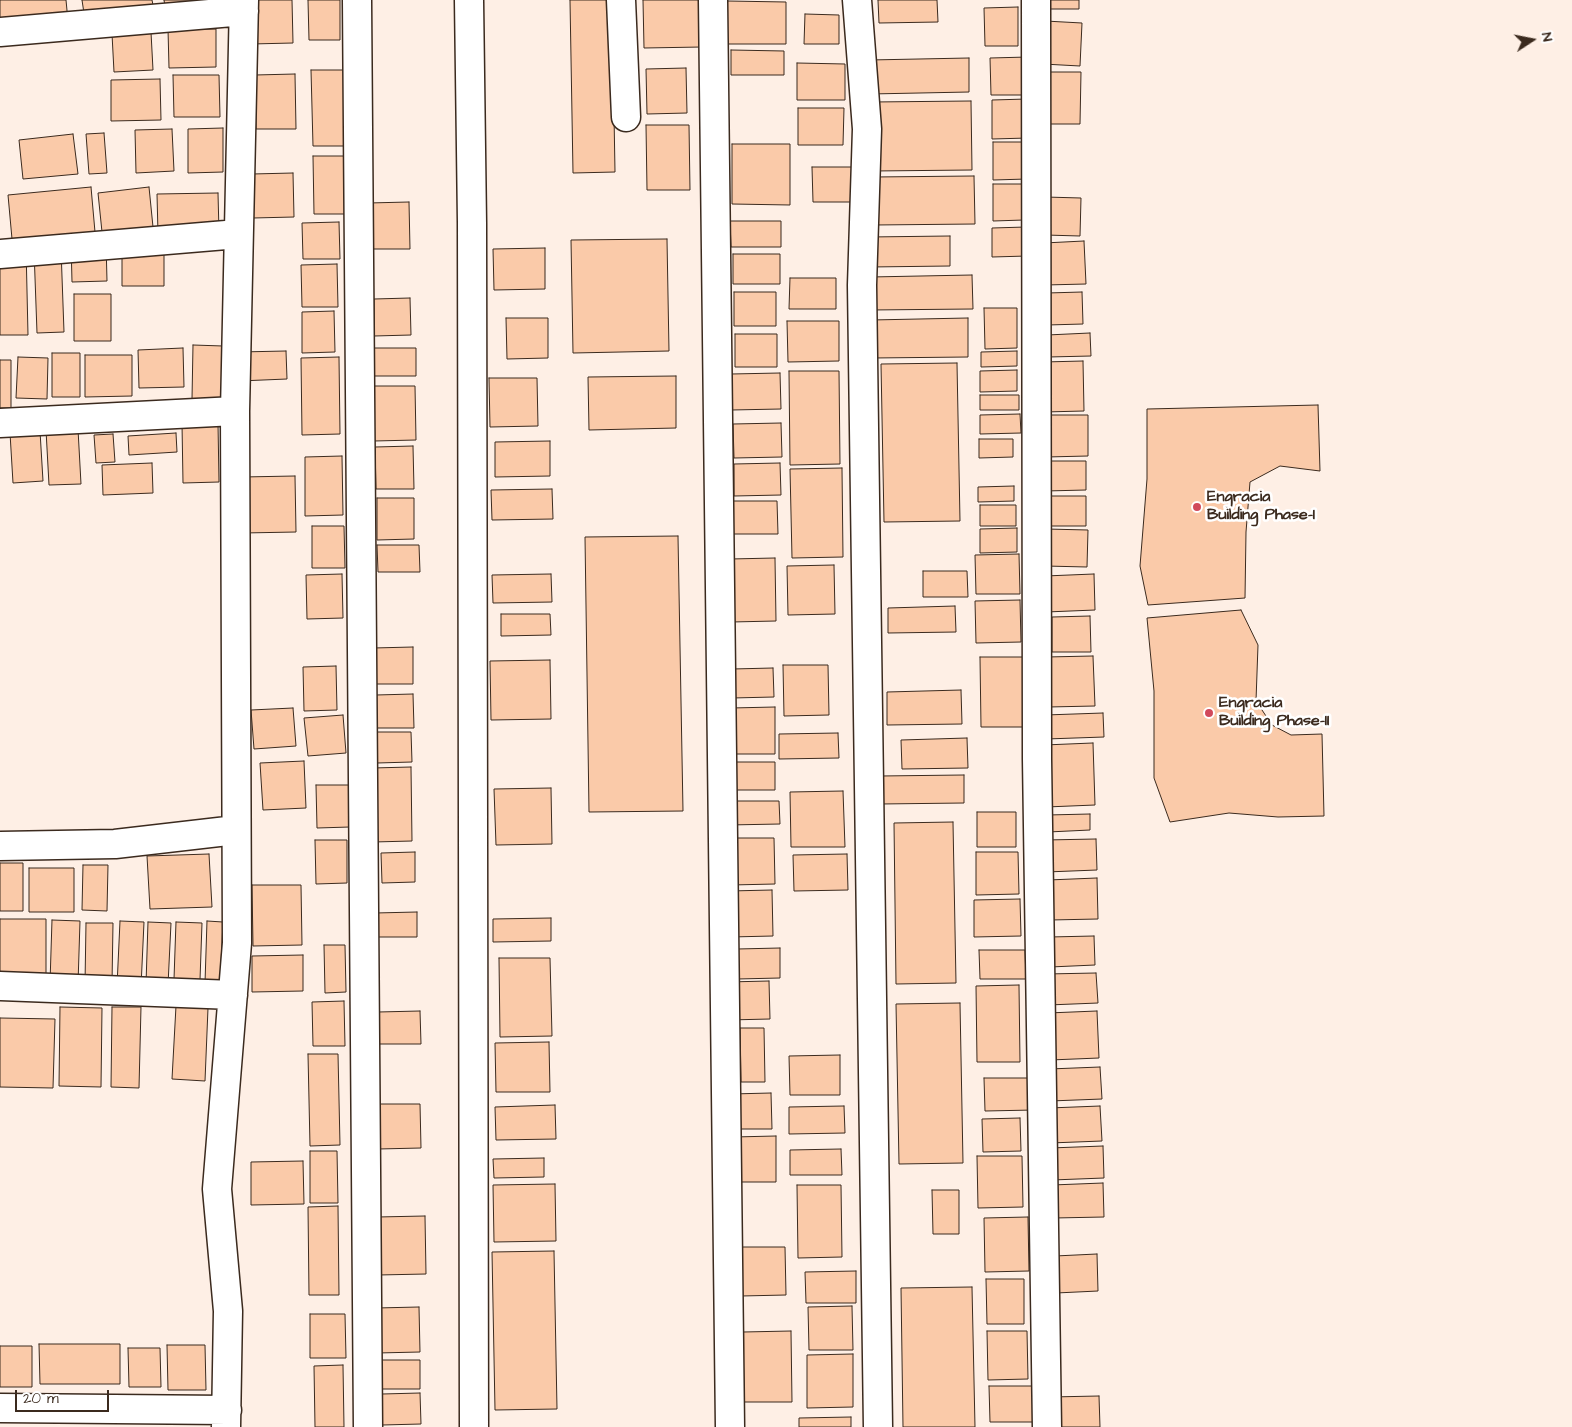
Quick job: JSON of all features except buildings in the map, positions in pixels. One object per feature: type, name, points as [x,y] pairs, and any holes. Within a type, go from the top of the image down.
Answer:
[{"type":"street","points":[[357,0],[368,1427]]},
{"type":"street","points":[[469,0],[472,233],[474,1427]]},
{"type":"street","points":[[621,0],[626,117]]},
{"type":"street","points":[[713,0],[730,1427]]},
{"type":"street","points":[[858,0],[867,129],[862,285],[878,1427]]},
{"type":"street","points":[[1036,0],[1037,759],[1047,1427]]},
{"type":"street","points":[[0,32],[244,5],[235,411],[238,943],[217,1189],[228,1311],[227,1418],[0,1408]]},
{"type":"street","points":[[0,254],[238,234]]},
{"type":"street","points":[[0,423],[235,411]]},
{"type":"street","points":[[0,846],[115,844],[236,830]]},
{"type":"street","points":[[0,986],[233,995]]},
{"type":"place","name":"Engracia Building Phase-I","points":[[1197,507]]},
{"type":"place","name":"Engracia Building Phase-II","points":[[1209,713]]}]
